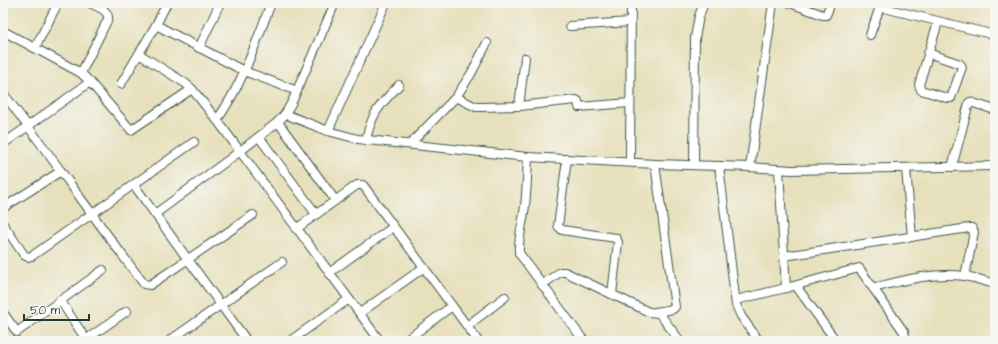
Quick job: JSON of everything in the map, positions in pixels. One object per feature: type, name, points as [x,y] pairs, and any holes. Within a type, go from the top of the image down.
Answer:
[{"type":"street","points":[[35,48],[58,3]]},
{"type":"street","points":[[80,74],[109,15],[107,12],[90,3]]},
{"type":"street","points":[[121,84],[156,25],[167,3]]},
{"type":"street","points":[[199,48],[220,3]]},
{"type":"street","points":[[217,120],[232,96],[244,71],[271,3]]},
{"type":"street","points":[[155,214],[259,137],[278,122],[285,114],[297,91],[335,3]]},
{"type":"street","points":[[328,131],[386,3]]},
{"type":"street","points":[[630,162],[630,22],[632,3]]},
{"type":"street","points":[[694,166],[695,38],[699,16],[704,3]]},
{"type":"street","points":[[750,167],[773,3]]},
{"type":"street","points":[[790,3],[823,15],[826,15],[831,3]]},
{"type":"street","points":[[870,35],[880,5],[938,22],[995,36]]},
{"type":"street","points":[[570,26],[630,22]]},
{"type":"street","points":[[928,53],[960,64],[962,67],[951,98],[919,88],[928,53],[938,22]]},
{"type":"street","points":[[156,25],[244,71],[297,91]]},
{"type":"street","points":[[3,31],[80,74],[90,82],[131,130],[192,89]]},
{"type":"street","points":[[410,144],[456,97],[468,79],[487,43]]},
{"type":"street","points":[[139,54],[192,89],[217,120],[239,152],[380,341]]},
{"type":"street","points":[[519,106],[525,58]]},
{"type":"street","points":[[3,144],[90,82]]},
{"type":"street","points":[[366,140],[369,124],[373,116],[382,103],[399,85]]},
{"type":"street","points":[[3,93],[91,215],[144,284],[150,285],[253,215]]},
{"type":"street","points":[[456,97],[476,106],[491,108],[576,100],[578,101],[579,107],[630,103]]},
{"type":"street","points":[[952,167],[969,103],[970,102],[995,110]]},
{"type":"street","points":[[285,114],[328,131],[348,137],[366,140],[567,159],[694,166],[750,167],[779,170],[906,169],[995,166]]},
{"type":"street","points":[[278,122],[335,200]]},
{"type":"street","points":[[259,137],[316,214]]},
{"type":"street","points":[[3,224],[24,255],[28,257],[32,256],[194,142]]},
{"type":"street","points":[[528,156],[527,185],[524,214],[518,246],[519,253],[584,341]]},
{"type":"street","points":[[567,159],[558,226],[562,230],[616,238],[618,242],[612,294]]},
{"type":"street","points":[[542,285],[563,271],[649,312],[673,309],[675,307],[655,164]]},
{"type":"street","points":[[719,166],[736,305],[740,316],[759,341]]},
{"type":"street","points":[[906,169],[912,237]]},
{"type":"street","points":[[779,170],[786,288]]},
{"type":"street","points":[[3,208],[60,171]]},
{"type":"street","points":[[296,229],[357,184],[363,185],[478,341]]},
{"type":"street","points":[[134,185],[247,341]]},
{"type":"street","points":[[329,274],[394,226]]},
{"type":"street","points":[[784,256],[972,228],[974,232],[965,276]]},
{"type":"street","points":[[169,341],[282,262]]},
{"type":"street","points":[[360,313],[423,268]]},
{"type":"street","points":[[736,300],[796,286],[859,268],[904,332],[905,336],[900,341]]},
{"type":"street","points":[[3,313],[17,332],[103,270]]},
{"type":"street","points":[[873,288],[917,276],[942,275],[965,276],[995,284]]},
{"type":"street","points":[[796,286],[836,341]]},
{"type":"street","points":[[467,326],[505,297]]},
{"type":"street","points":[[290,341],[349,298]]},
{"type":"street","points":[[60,300],[85,341],[127,311]]},
{"type":"street","points":[[405,341],[452,306]]},
{"type":"street","points":[[656,312],[661,314],[680,341]]}]
